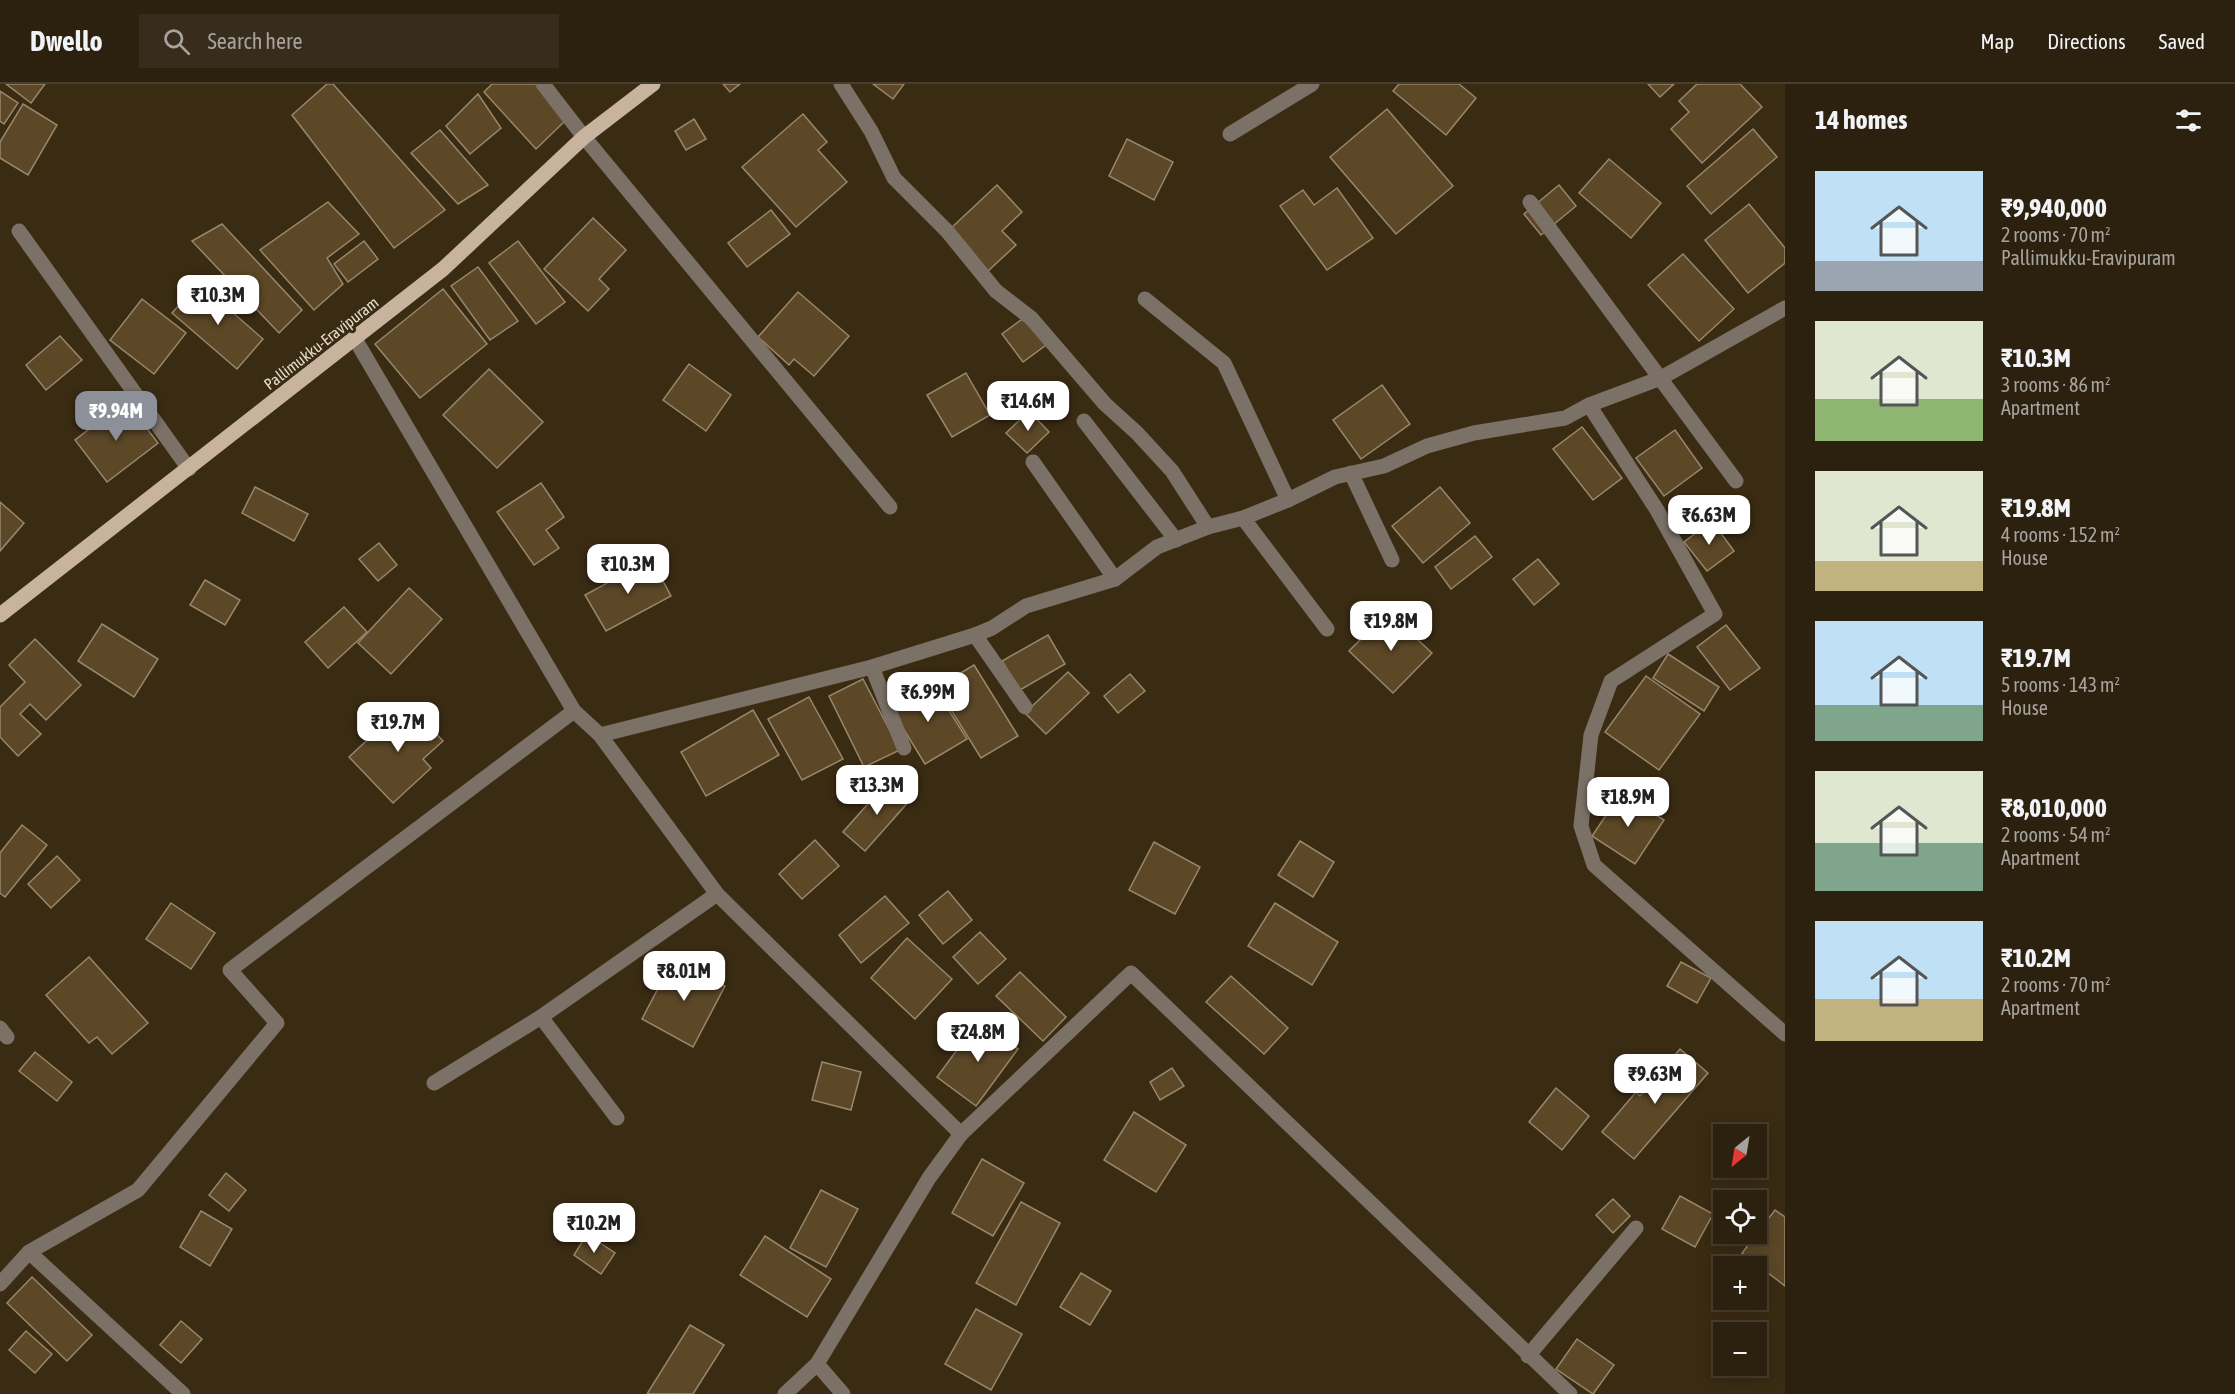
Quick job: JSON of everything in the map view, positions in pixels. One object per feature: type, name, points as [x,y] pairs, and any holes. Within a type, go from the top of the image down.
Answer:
[{"type":"main road","name":"Pallimukku-Eravipuram","points":[[0,615],[443,269],[584,137],[653,84]]},
{"type":"street","points":[[543,84],[584,137],[890,507]]},
{"type":"street","points":[[841,84],[871,131],[894,178],[947,231],[996,291],[1031,318],[1105,404],[1137,433],[1172,471],[1208,527]]},
{"type":"street","points":[[1230,134],[1312,84]]},
{"type":"street","points":[[1530,202],[1736,481]]},
{"type":"street","points":[[19,231],[189,469]]},
{"type":"street","points":[[1145,299],[1224,363],[1288,500]]},
{"type":"street","points":[[600,735],[872,666],[975,635],[992,628],[1026,606],[1115,579],[1157,547],[1288,500],[1335,477],[1383,466],[1427,446],[1474,432],[1565,418],[1589,405],[1661,378],[1785,308]]},
{"type":"street","points":[[355,339],[574,711],[600,735],[717,894],[961,1134]]},
{"type":"street","points":[[1589,405],[1657,510],[1715,614],[1611,681],[1591,735],[1581,826],[1594,865],[1785,1034]]},
{"type":"street","points":[[1084,421],[1176,540]]},
{"type":"street","points":[[1033,462],[1115,579]]},
{"type":"street","points":[[1351,473],[1392,560]]},
{"type":"street","points":[[1242,518],[1327,629]]},
{"type":"street","points":[[975,635],[1025,707]]},
{"type":"street","points":[[872,666],[904,748]]},
{"type":"street","points":[[0,1284],[29,1252],[138,1190],[277,1023],[230,970],[574,711]]},
{"type":"street","points":[[434,1083],[541,1017],[717,894]]},
{"type":"street","points":[[785,1394],[817,1364],[929,1178],[961,1134],[1131,974],[1570,1394]]},
{"type":"street","points":[[541,1017],[617,1118]]},
{"type":"street","points":[[1528,1356],[1636,1227]]},
{"type":"street","points":[[29,1252],[183,1394]]},
{"type":"street","points":[[817,1364],[843,1394]]},
{"type":"building","points":[[6,84],[45,84],[31,103]]},
{"type":"building","points":[[327,84],[333,84],[445,210],[394,248],[292,115]]},
{"type":"building","points":[[492,84],[539,84],[566,120],[536,149],[484,92]]},
{"type":"building","points":[[723,84],[740,84],[730,92]]},
{"type":"building","points":[[873,84],[904,84],[893,99]]},
{"type":"building","points":[[1399,84],[1459,84],[1476,98],[1446,135],[1393,91]]},
{"type":"building","points":[[1648,84],[1674,84],[1660,97]]},
{"type":"building","points":[[1697,84],[1740,84],[1762,107],[1702,163],[1671,129],[1689,112],[1679,101]]},
{"type":"building","points":[[0,91],[18,103],[4,124],[0,121]]},
{"type":"building","points":[[478,94],[501,128],[470,154],[446,126]]},
{"type":"building","points":[[23,104],[57,125],[28,175],[0,158],[0,142]]},
{"type":"building","points":[[1387,109],[1453,186],[1396,234],[1330,157]]},
{"type":"building","points":[[803,114],[827,142],[818,150],[847,182],[796,227],[742,167]]},
{"type":"building","points":[[694,119],[706,139],[686,150],[675,131]]},
{"type":"building","points":[[1753,129],[1777,157],[1711,214],[1687,186]]},
{"type":"building","points":[[440,130],[488,185],[458,204],[411,153]]},
{"type":"building","points":[[1127,139],[1173,162],[1154,200],[1109,176]]},
{"type":"building","points":[[1609,159],[1661,203],[1631,238],[1579,193]]},
{"type":"building","points":[[997,185],[1022,212],[1002,231],[1016,245],[987,272],[948,231]]},
{"type":"building","points":[[1559,185],[1576,206],[1541,235],[1524,214]]},
{"type":"building","points":[[1337,188],[1373,238],[1327,270],[1280,206],[1303,190],[1314,205]]},
{"type":"building","points":[[328,202],[359,234],[327,258],[343,284],[314,310],[260,250]]},
{"type":"building","points":[[1749,204],[1785,248],[1785,263],[1748,293],[1705,240]]},
{"type":"building","points":[[771,210],[790,234],[747,267],[728,243]]},
{"type":"building","points":[[593,218],[626,250],[599,279],[609,289],[588,311],[544,269]]},
{"type":"building","points":[[222,224],[302,310],[279,333],[192,241]]},
{"type":"building","points":[[364,241],[378,259],[348,282],[334,264]]},
{"type":"building","points":[[518,241],[565,302],[536,324],[489,263]]},
{"type":"building","points":[[1683,254],[1734,309],[1699,341],[1648,285]]},
{"type":"building","points":[[478,267],[518,321],[490,340],[451,286]]},
{"type":"building","points":[[199,283],[263,339],[237,369],[172,313]]},
{"type":"building","points":[[443,289],[487,344],[420,398],[375,344]]},
{"type":"building","points":[[798,292],[849,336],[814,376],[794,359],[789,365],[758,337]]},
{"type":"building","points":[[142,299],[186,333],[154,374],[110,340]]},
{"type":"building","points":[[1025,317],[1046,345],[1023,362],[1002,334]]},
{"type":"building","points":[[60,336],[82,360],[46,390],[26,365]]},
{"type":"building","points":[[689,364],[731,395],[706,431],[663,400]]},
{"type":"building","points":[[489,369],[543,422],[497,468],[443,415]]},
{"type":"building","points":[[966,373],[990,415],[952,437],[927,395]]},
{"type":"building","points":[[1382,385],[1410,424],[1361,459],[1333,420]]},
{"type":"building","points":[[126,401],[158,443],[107,482],[75,440]]},
{"type":"building","points":[[1029,411],[1049,432],[1027,453],[1006,433]]},
{"type":"building","points":[[1582,427],[1622,478],[1593,500],[1553,449]]},
{"type":"building","points":[[1675,430],[1702,468],[1664,496],[1636,458]]},
{"type":"building","points":[[541,483],[564,517],[546,530],[559,548],[534,565],[497,512]]},
{"type":"building","points":[[255,487],[308,514],[294,541],[242,513]]},
{"type":"building","points":[[1440,487],[1470,523],[1423,563],[1392,526]]},
{"type":"building","points":[[0,502],[24,523],[0,551]]},
{"type":"building","points":[[1712,521],[1734,551],[1707,571],[1684,542]]},
{"type":"building","points":[[1475,536],[1492,557],[1451,589],[1435,567]]},
{"type":"building","points":[[379,543],[397,565],[378,581],[359,559]]},
{"type":"building","points":[[651,559],[671,596],[606,631],[585,595]]},
{"type":"building","points":[[1538,559],[1559,584],[1534,605],[1513,579]]},
{"type":"building","points":[[205,580],[240,600],[225,625],[190,605]]},
{"type":"building","points":[[409,588],[442,619],[391,674],[358,643]]},
{"type":"building","points":[[344,607],[367,632],[328,668],[305,642]]},
{"type":"building","points":[[1388,612],[1432,653],[1393,693],[1349,651]]},
{"type":"building","points":[[102,624],[158,659],[134,697],[78,661]]},
{"type":"building","points":[[1726,625],[1760,668],[1730,690],[1697,647]]},
{"type":"building","points":[[1048,635],[1065,664],[1020,690],[1002,661]]},
{"type":"building","points":[[35,639],[81,685],[46,720],[30,704],[20,714],[41,734],[18,756],[0,737],[0,707],[25,682],[9,665]]},
{"type":"building","points":[[1668,654],[1719,687],[1704,711],[1653,678]]},
{"type":"building","points":[[974,665],[1018,736],[981,758],[937,687]]},
{"type":"building","points":[[1068,672],[1089,693],[1046,734],[1025,713]]},
{"type":"building","points":[[1130,674],[1145,691],[1118,713],[1104,696]]},
{"type":"building","points":[[1646,676],[1700,714],[1659,770],[1605,732]]},
{"type":"building","points":[[863,679],[900,750],[864,767],[829,696]]},
{"type":"building","points":[[931,682],[967,739],[925,764],[890,707]]},
{"type":"building","points":[[809,697],[843,759],[802,780],[768,719]]},
{"type":"building","points":[[407,703],[443,741],[423,759],[431,768],[393,803],[349,757]]},
{"type":"building","points":[[753,710],[779,755],[706,796],[681,752]]},
{"type":"building","points":[[889,780],[911,799],[865,851],[843,832]]},
{"type":"building","points":[[1621,793],[1664,820],[1635,864],[1592,836]]},
{"type":"building","points":[[22,825],[47,845],[5,897],[0,893],[0,853]]},
{"type":"building","points":[[815,840],[839,866],[802,899],[779,874]]},
{"type":"building","points":[[1300,841],[1334,862],[1313,897],[1278,875]]},
{"type":"building","points":[[1154,842],[1200,867],[1175,914],[1129,890]]},
{"type":"building","points":[[57,856],[80,880],[51,908],[28,884]]},
{"type":"building","points":[[948,891],[972,920],[943,944],[919,915]]},
{"type":"building","points":[[885,896],[909,923],[861,963],[839,935]]},
{"type":"building","points":[[171,903],[215,933],[191,969],[146,939]]},
{"type":"building","points":[[1275,903],[1338,942],[1312,985],[1248,946]]},
{"type":"building","points":[[980,932],[1006,959],[978,984],[953,957]]},
{"type":"building","points":[[907,938],[952,979],[915,1019],[871,978]]},
{"type":"building","points":[[89,957],[148,1023],[112,1054],[97,1037],[89,1043],[46,995]]},
{"type":"building","points":[[674,958],[725,986],[693,1047],[642,1019]]},
{"type":"building","points":[[1681,962],[1711,978],[1697,1003],[1667,986]]},
{"type":"building","points":[[1020,972],[1066,1017],[1043,1041],[996,996]]},
{"type":"building","points":[[1231,976],[1288,1028],[1264,1054],[1206,1002]]},
{"type":"building","points":[[979,1020],[1018,1049],[976,1106],[937,1077]]},
{"type":"building","points":[[1680,1049],[1708,1073],[1634,1159],[1602,1132],[1636,1092],[1640,1096]]},
{"type":"building","points":[[35,1052],[72,1082],[57,1101],[19,1071]]},
{"type":"building","points":[[822,1062],[861,1072],[851,1110],[812,1100]]},
{"type":"building","points":[[1172,1068],[1184,1086],[1160,1100],[1150,1082]]},
{"type":"building","points":[[1556,1088],[1589,1116],[1562,1150],[1529,1122]]},
{"type":"building","points":[[1134,1112],[1186,1145],[1156,1192],[1104,1160]]},
{"type":"building","points":[[982,1159],[1024,1183],[993,1236],[952,1213]]},
{"type":"building","points":[[226,1173],[246,1190],[229,1211],[209,1195]]},
{"type":"building","points":[[821,1190],[858,1209],[826,1267],[790,1248]]},
{"type":"building","points":[[1680,1196],[1713,1214],[1695,1247],[1662,1229]]},
{"type":"building","points":[[1613,1199],[1630,1216],[1613,1233],[1596,1215]]},
{"type":"building","points":[[1021,1202],[1060,1223],[1016,1305],[976,1283]]},
{"type":"building","points":[[1775,1210],[1785,1217],[1785,1286],[1767,1272],[1767,1256],[1746,1256],[1742,1253],[1749,1244],[1767,1244],[1767,1220]]},
{"type":"building","points":[[201,1211],[232,1229],[210,1266],[180,1247]]},
{"type":"building","points":[[587,1234],[615,1253],[601,1274],[574,1255]]},
{"type":"building","points":[[765,1236],[831,1279],[807,1317],[740,1275]]},
{"type":"building","points":[[1081,1273],[1111,1291],[1090,1325],[1060,1307]]},
{"type":"building","points":[[32,1277],[92,1335],[67,1361],[7,1303]]},
{"type":"building","points":[[976,1309],[1022,1334],[991,1390],[945,1364]]},
{"type":"building","points":[[181,1321],[202,1339],[181,1363],[160,1345]]},
{"type":"building","points":[[690,1325],[724,1345],[693,1394],[647,1394]]},
{"type":"building","points":[[26,1331],[52,1354],[35,1373],[9,1350]]},
{"type":"building","points":[[1577,1339],[1614,1365],[1593,1394],[1556,1369]]}]
